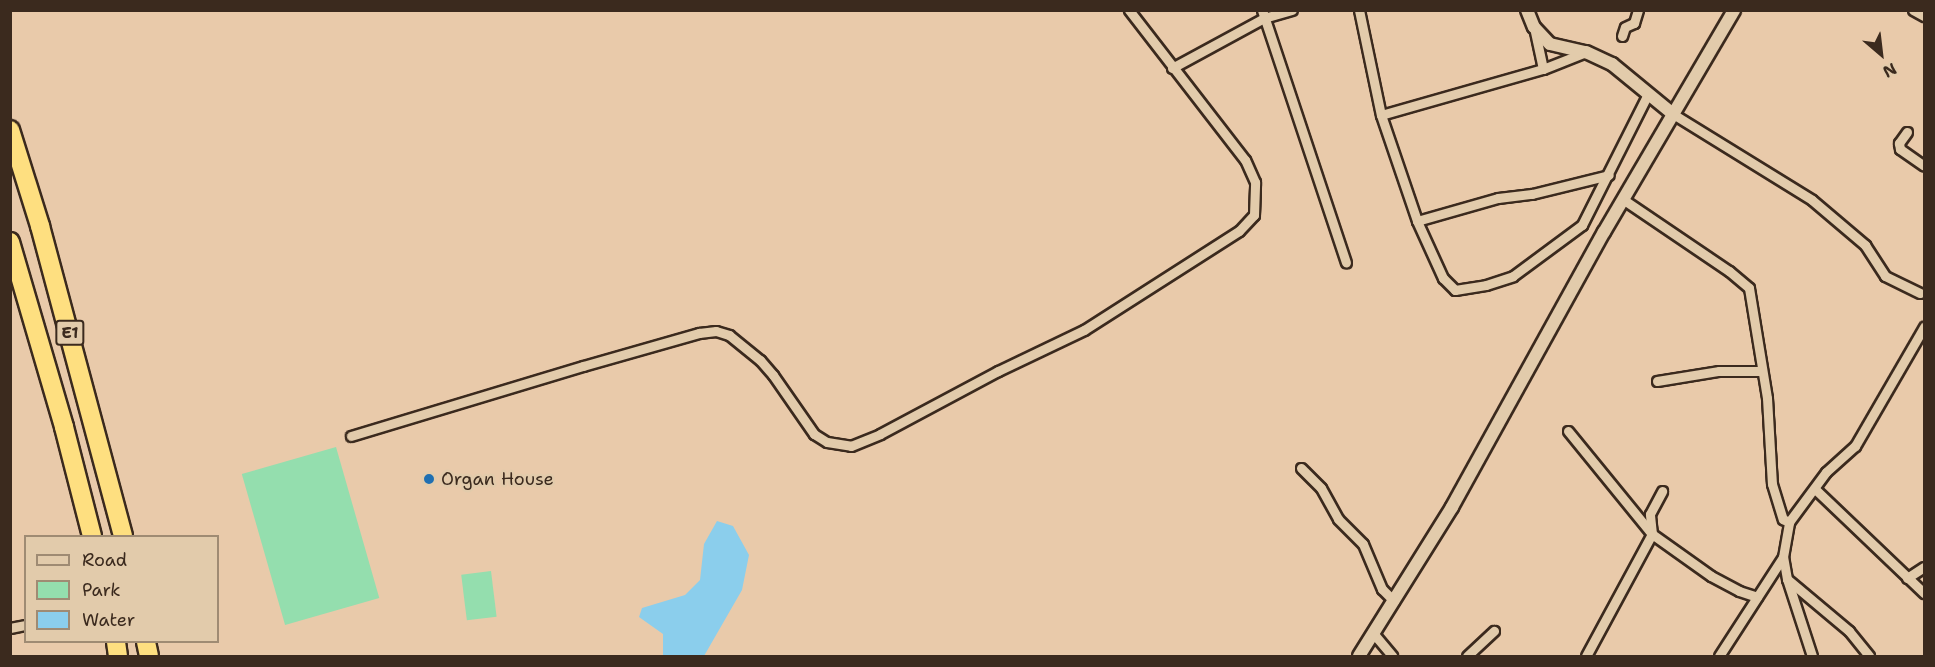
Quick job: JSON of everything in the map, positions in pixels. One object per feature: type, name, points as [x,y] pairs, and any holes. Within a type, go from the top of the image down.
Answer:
[{"type":"highway","name":"E1","points":[[10,130],[43,238],[122,535]]},
{"type":"highway","name":"E1","points":[[10,242],[64,427],[91,535]]},
{"type":"street","points":[[351,436],[583,366],[699,333],[716,331],[729,335],[760,360],[814,434],[828,442],[851,446],[864,442],[998,371],[1084,330],[1239,231],[1254,215],[1255,182],[1245,160],[1129,10]]},
{"type":"street","points":[[1172,68],[1263,14],[1292,10]]},
{"type":"street","points":[[1359,10],[1381,114],[1417,221],[1443,278],[1455,290],[1486,285],[1513,276],[1582,225],[1648,94]]},
{"type":"street","points":[[1527,10],[1534,27],[1543,69]]},
{"type":"street","points":[[1622,36],[1625,27],[1634,23],[1638,10]]},
{"type":"street","points":[[1359,657],[1452,507],[1604,232],[1734,10]]},
{"type":"street","points":[[1913,10],[1924,16]]},
{"type":"street","points":[[1263,14],[1346,262]]},
{"type":"street","points":[[1534,27],[1550,44],[1586,52],[1612,64],[1673,114],[1812,200],[1865,245],[1885,276],[1920,293]]},
{"type":"street","points":[[1381,114],[1543,69],[1586,52]]},
{"type":"street","points":[[1907,132],[1899,143],[1900,149],[1924,166]]},
{"type":"street","points":[[1417,221],[1498,198],[1532,195],[1609,175]]},
{"type":"street","points":[[1624,200],[1747,285],[1753,303],[1767,398],[1772,483],[1783,519],[1789,522]]},
{"type":"street","points":[[1812,657],[1787,579],[1783,557],[1789,522],[1827,472],[1855,446],[1924,327]]},
{"type":"street","points":[[1657,381],[1719,371],[1762,371]]},
{"type":"street","points":[[1568,431],[1652,534],[1711,576],[1739,591],[1757,597]]},
{"type":"street","points":[[1301,468],[1322,488],[1338,519],[1363,544],[1382,589],[1394,601]]},
{"type":"street","points":[[1815,489],[1924,593]]},
{"type":"street","points":[[1586,657],[1652,534],[1650,514],[1662,491]]},
{"type":"street","points":[[1719,657],[1783,557]]},
{"type":"street","points":[[1907,578],[1924,567]]},
{"type":"street","points":[[1787,579],[1849,631],[1869,657]]},
{"type":"street","points":[[1467,657],[1494,631]]},
{"type":"street","points":[[1373,633],[1392,657]]},
{"type":"green space","points":[[336,447],[379,598],[285,625],[242,474]]},
{"type":"green space","points":[[491,571],[497,617],[467,620],[461,575]]},
{"type":"water","points":[[717,521],[733,526],[749,555],[742,590],[704,656],[663,656],[663,634],[639,617],[642,608],[685,595],[700,580],[704,544]]},
{"type":"place","name":"Organ House","points":[[429,479]]}]
